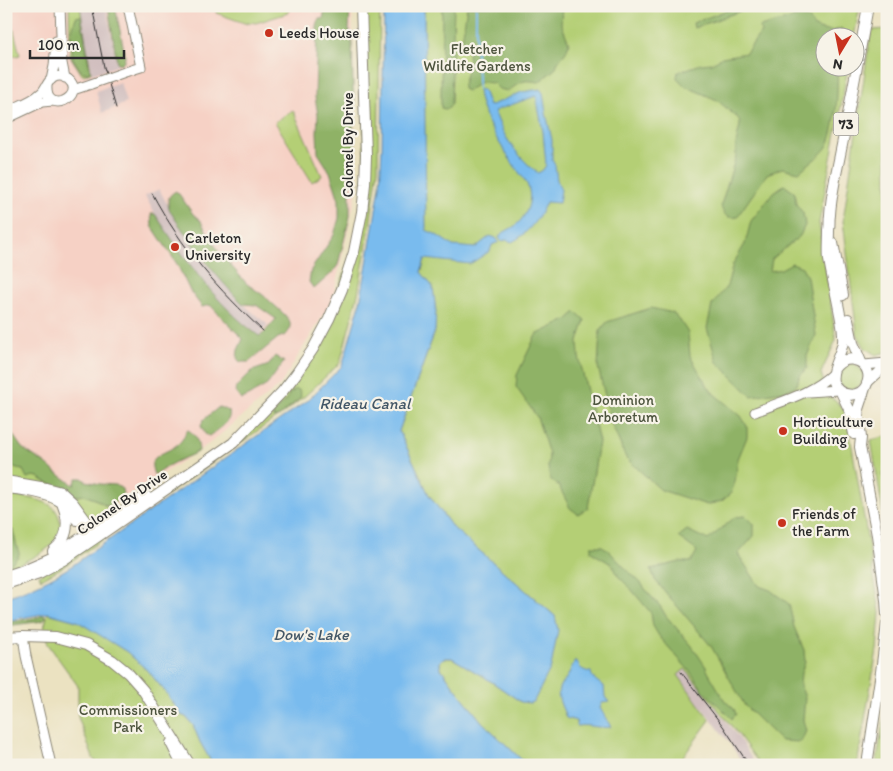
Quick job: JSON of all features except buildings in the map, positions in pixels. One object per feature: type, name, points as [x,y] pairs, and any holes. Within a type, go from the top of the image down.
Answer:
[{"type":"main road","name":"Colonel By Drive","points":[[6,576],[52,558],[91,534],[245,430],[282,392],[310,354],[334,309],[344,284],[352,261],[360,222],[366,175],[366,148],[360,6]]},
{"type":"main road","name":"73","points":[[860,447],[855,439],[849,408],[833,382],[834,371],[842,348],[843,330],[829,258],[831,203],[868,6]]},
{"type":"main road","name":"73","points":[[830,227],[851,336],[868,374],[858,409],[860,447],[877,535],[887,614]]},
{"type":"main road","points":[[834,371],[837,365],[844,360],[852,359],[862,364]]},
{"type":"main road","points":[[840,391],[851,395],[861,391],[866,385]]},
{"type":"main road","points":[[6,481],[61,492],[73,502],[91,534]]},
{"type":"main road","points":[[6,488],[44,494],[62,502],[91,534]]},
{"type":"main road","points":[[35,565],[58,547],[65,537],[67,520],[62,502]]},
{"type":"main road","name":"Colonel By Drive","points":[[6,584],[48,569],[91,534]]},
{"type":"main road","points":[[867,765],[887,624]]},
{"type":"main road","points":[[6,637],[56,637],[86,645],[112,660],[128,673],[143,690],[190,765]]},
{"type":"main road","points":[[158,715],[182,765]]},
{"type":"street","points":[[6,119],[42,102],[65,101],[71,96],[73,90],[71,83],[66,78],[62,66],[60,6]]},
{"type":"street","points":[[73,90],[141,67],[128,6]]},
{"type":"street","points":[[53,101],[48,94],[54,66],[60,19]]},
{"type":"street","points":[[6,112],[36,97],[58,76],[66,78]]},
{"type":"street","points":[[862,364],[887,364]]},
{"type":"street","points":[[866,385],[887,364]]},
{"type":"street","points":[[755,412],[805,393],[823,382],[834,371]]},
{"type":"street","points":[[805,393],[840,391]]},
{"type":"street","points":[[23,636],[51,765]]},
{"type":"shaded area","name":"Carleton University","points":[[6,6],[352,6],[356,194],[332,301],[280,385],[210,443],[96,517],[6,439]]},
{"type":"shaded area","points":[[80,6],[106,6],[117,66],[92,74]]},
{"type":"shaded area","points":[[120,82],[126,103],[102,113],[96,91]]},
{"type":"shaded area","points":[[159,189],[177,222],[206,263],[243,304],[268,325],[259,336],[236,317],[211,292],[179,250],[145,196]]},
{"type":"shaded area","points":[[685,668],[739,738],[756,765],[744,765],[731,745],[677,675]]},
{"type":"green space","points":[[69,6],[80,6],[91,72],[89,74],[82,75],[70,56]]},
{"type":"green space","points":[[108,6],[115,6],[125,55],[122,63],[117,63]]},
{"type":"green space","points":[[217,6],[290,6],[288,13],[256,23],[248,22],[247,24],[216,13]]},
{"type":"green space","points":[[324,6],[350,6],[349,30],[352,42],[355,101],[353,125],[355,141],[350,188],[350,216],[338,265],[314,289],[309,282],[311,270],[334,235],[339,218],[339,200],[330,172],[318,153],[318,115],[315,97],[317,27],[319,19],[323,19]]},
{"type":"green space","points":[[364,6],[380,6],[378,169],[358,294],[340,363],[290,408],[63,567],[41,579],[39,575],[222,455],[309,363],[364,224]]},
{"type":"green space","name":"Dominion Arboretum","points":[[424,6],[860,6],[856,28],[816,28],[816,78],[846,78],[819,223],[836,340],[821,373],[827,393],[846,411],[880,612],[877,650],[857,765],[760,765],[738,734],[685,669],[678,675],[710,720],[677,765],[532,765],[523,761],[482,722],[440,667],[440,661],[444,658],[452,658],[521,702],[555,616],[452,527],[429,495],[399,431],[435,331],[433,287],[421,273],[425,259]]},
{"type":"green space","points":[[442,6],[454,6],[451,104],[449,108],[445,109],[441,108]]},
{"type":"green space","name":"Fletcher Wildlife Gardens","points":[[467,6],[558,6],[562,10],[561,23],[569,43],[566,52],[555,69],[539,82],[522,82],[508,91],[499,89],[493,83],[481,82],[467,91],[463,89],[463,84],[469,64],[468,52],[462,41]]},
{"type":"green space","points":[[738,6],[754,6],[694,28],[693,23]]},
{"type":"green space","points":[[81,16],[90,71],[88,73],[82,72],[73,59],[71,34],[76,17]]},
{"type":"green space","points":[[800,16],[809,19],[813,26],[818,28],[816,28],[816,78],[837,78],[835,121],[830,141],[816,158],[799,172],[782,168],[767,174],[737,217],[728,217],[724,214],[721,205],[736,156],[739,119],[717,100],[685,86],[677,78],[678,72],[701,64],[712,63],[722,57],[746,53],[761,32],[760,27]]},
{"type":"green space","points":[[12,23],[20,55],[6,58],[6,25]]},
{"type":"green space","points":[[887,29],[887,352],[876,355],[865,348],[857,334],[843,221],[864,78],[866,78],[871,30]]},
{"type":"green space","points":[[293,110],[322,176],[312,182],[275,122]]},
{"type":"green space","points":[[784,185],[795,193],[796,204],[803,213],[805,225],[800,236],[772,259],[770,271],[781,269],[792,263],[802,267],[807,277],[816,335],[807,356],[807,368],[799,377],[797,385],[786,391],[751,396],[717,362],[707,328],[712,305],[727,286],[733,264],[745,244],[751,221],[774,192]]},
{"type":"green space","points":[[176,191],[193,214],[200,220],[219,252],[247,284],[263,295],[289,320],[291,328],[286,335],[278,338],[249,362],[240,362],[237,358],[243,339],[210,305],[202,307],[190,291],[177,264],[152,226],[151,214],[155,214],[202,280],[228,310],[243,323],[259,336],[276,319],[256,305],[243,304],[210,266],[169,209],[169,199],[171,194]]},
{"type":"green space","points":[[651,308],[673,313],[681,322],[688,333],[690,356],[707,385],[714,394],[741,416],[747,426],[747,437],[738,459],[735,482],[731,493],[722,501],[707,505],[661,490],[626,458],[612,425],[598,367],[600,331],[607,322]]},
{"type":"green space","points":[[576,312],[585,320],[578,341],[579,357],[599,442],[588,508],[578,514],[570,508],[559,486],[550,479],[548,467],[549,454],[537,417],[516,387],[517,375],[536,335],[567,320]]},
{"type":"green space","points":[[275,356],[284,362],[267,385],[241,400],[235,392],[236,387],[252,371],[269,365]]},
{"type":"green space","points":[[853,363],[864,372],[864,379],[859,386],[849,391],[839,384],[837,375],[840,366]]},
{"type":"green space","points":[[296,389],[299,390],[300,398],[280,416],[274,418],[274,412],[287,400],[289,394]]},
{"type":"green space","points":[[219,407],[229,411],[228,419],[223,426],[209,436],[205,434],[201,426],[203,420]]},
{"type":"green space","points":[[6,425],[22,448],[74,485],[77,478],[82,478],[86,481],[100,484],[116,485],[122,489],[123,495],[112,505],[107,506],[84,495],[77,496],[38,477],[27,478],[23,470],[14,468],[13,460],[6,454]]},
{"type":"green space","points":[[188,430],[197,439],[199,451],[154,475],[152,464],[154,459],[179,443]]},
{"type":"green space","points":[[887,436],[887,472],[883,474],[887,499],[887,537],[871,440]]},
{"type":"green space","points":[[6,454],[13,460],[17,469],[23,470],[76,496],[84,495],[95,499],[114,512],[101,519],[92,519],[6,478]]},
{"type":"green space","points":[[6,496],[35,499],[50,505],[58,515],[60,529],[59,536],[50,546],[20,564],[6,568]]},
{"type":"green space","points":[[746,516],[754,524],[754,536],[738,554],[759,586],[770,590],[789,604],[794,627],[804,650],[805,662],[801,673],[800,685],[805,697],[803,720],[806,731],[801,742],[781,741],[745,706],[711,646],[655,580],[651,569],[680,562],[691,562],[697,551],[678,537],[687,530],[708,540],[735,517]]},
{"type":"green space","points":[[10,529],[13,530],[19,555],[6,568],[6,537]]},
{"type":"green space","points":[[591,546],[602,546],[607,549],[641,583],[660,606],[666,616],[692,646],[725,701],[734,709],[736,714],[732,719],[703,690],[692,674],[659,636],[653,626],[651,613],[618,576],[613,565],[591,552]]},
{"type":"green space","name":"Commissioners Park","points":[[48,613],[77,621],[103,636],[127,652],[149,672],[168,695],[181,715],[186,717],[193,725],[213,765],[98,765],[93,758],[78,717],[78,686],[48,644],[44,628]]},
{"type":"green space","points":[[42,615],[46,616],[43,621],[6,626],[6,623]]},
{"type":"green space","points":[[887,699],[887,765],[876,765]]},
{"type":"water","name":"Dow's Lake","points":[[384,6],[424,6],[426,230],[453,246],[475,248],[490,236],[496,238],[499,242],[492,245],[490,251],[470,264],[425,259],[421,272],[433,287],[436,311],[435,331],[399,431],[429,495],[452,527],[555,616],[558,630],[551,667],[534,701],[530,703],[521,702],[452,658],[444,658],[440,661],[440,667],[482,722],[523,761],[531,765],[213,765],[193,725],[186,717],[181,715],[168,695],[149,672],[127,652],[77,621],[48,613],[6,621],[6,597],[24,591],[73,565],[307,401],[342,366],[359,307],[380,186]]},
{"type":"water","points":[[478,89],[483,90],[489,106],[522,92],[540,89],[543,93],[552,140],[552,160],[561,190],[559,203],[546,202],[537,219],[523,235],[512,242],[507,240],[501,241],[499,237],[516,225],[524,216],[530,200],[530,194],[526,182],[489,125]],"holes":[[[536,96],[543,132],[546,165],[538,173],[516,152],[503,131],[494,111]]]},
{"type":"water","points":[[575,661],[580,667],[591,672],[594,678],[604,686],[605,697],[609,702],[602,703],[600,708],[611,727],[577,726],[576,721],[566,718],[558,692],[559,687],[565,681]]},
{"type":"waterway","points":[[476,6],[478,89]]},
{"type":"tram line","points":[[92,6],[104,67],[116,108]]},
{"type":"tram line","points":[[152,193],[188,250],[216,283],[263,331]]},
{"type":"tram line","points":[[681,672],[723,726],[749,765]]},
{"type":"place","name":"Leeds House","points":[[269,33]]},
{"type":"place","name":"Carleton University","points":[[175,247]]},
{"type":"place","name":"Horticulture Building","points":[[783,431]]},
{"type":"place","name":"Friends of the Farm","points":[[782,523]]},
{"type":"water label","name":"Rideau Canal","points":[[365,403]]}]
